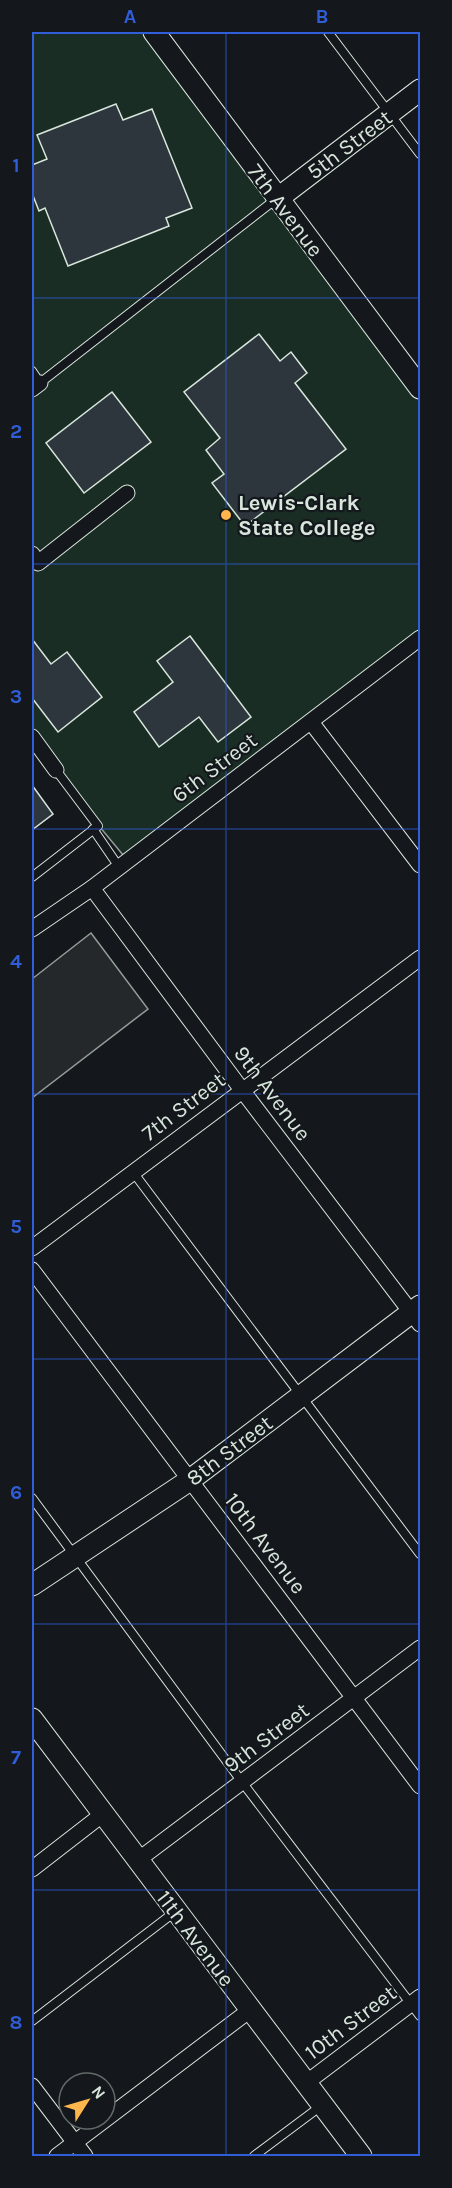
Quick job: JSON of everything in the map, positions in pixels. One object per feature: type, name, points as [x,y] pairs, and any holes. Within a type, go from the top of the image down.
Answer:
[{"type":"main road","name":"7th Avenue","points":[[154,32],[420,388]]},
{"type":"main road","name":"5th Street","points":[[277,199],[420,90]]},
{"type":"main road","name":"8th Street","points":[[32,1585],[190,1480],[302,1396],[418,1314]]},
{"type":"main road","name":"11th Avenue","points":[[32,1719],[361,2157]]},
{"type":"street","points":[[32,554],[38,563],[127,493]]},
{"type":"street","points":[[32,544],[53,552]]},
{"type":"street","name":"6th Street","points":[[32,929],[92,888],[420,638]]},
{"type":"street","points":[[311,722],[420,865]]},
{"type":"street","points":[[32,737],[56,770]]},
{"type":"street","name":"9th Avenue","points":[[92,888],[242,1090],[418,1314]]},
{"type":"street","name":"7th Street","points":[[32,1248],[420,958]]},
{"type":"street","name":"10th Avenue","points":[[32,1270],[420,1786]]},
{"type":"street","name":"9th Street","points":[[138,1860],[420,1648]]},
{"type":"street","points":[[32,1869],[103,1814]]},
{"type":"street","name":"10th Street","points":[[306,2083],[417,2006]]},
{"type":"street","points":[[57,2157],[250,2010]]},
{"type":"street","points":[[32,2086],[85,2157]]},
{"type":"lane","points":[[328,32],[420,154]]},
{"type":"lane","points":[[34,381],[277,199]]},
{"type":"lane","points":[[32,877],[98,825],[56,770]]},
{"type":"lane","points":[[93,829],[119,867]]},
{"type":"lane","points":[[133,1172],[420,1554]]},
{"type":"lane","points":[[32,1498],[242,1782],[417,2006]]},
{"type":"lane","points":[[32,2021],[176,1911]]},
{"type":"lane","points":[[254,2157],[322,2105]]},
{"type":"green space","name":"Lewis-Clark State College","points":[[32,32],[154,32],[420,388],[420,637],[128,861],[32,745]]},
{"type":"shaded area","points":[[91,933],[148,1009],[32,1098],[32,979]]},
{"type":"building","points":[[116,104],[123,120],[152,109],[192,208],[166,218],[169,226],[68,266],[45,208],[39,211],[32,193],[32,165],[47,159],[37,135]]},
{"type":"building","points":[[259,334],[280,361],[291,352],[307,373],[295,383],[346,449],[245,526],[212,483],[224,474],[206,450],[220,438],[184,392]]},
{"type":"building","points":[[112,392],[151,442],[84,493],[46,443]]},
{"type":"building","points":[[190,636],[251,717],[218,742],[199,717],[159,747],[134,712],[173,682],[157,661]]},
{"type":"building","points":[[32,639],[51,664],[67,652],[102,697],[58,732],[32,698]]},
{"type":"building","points":[[32,785],[53,814],[32,830]]},
{"type":"place","name":"Lewis-Clark State College","points":[[226,515]]}]
